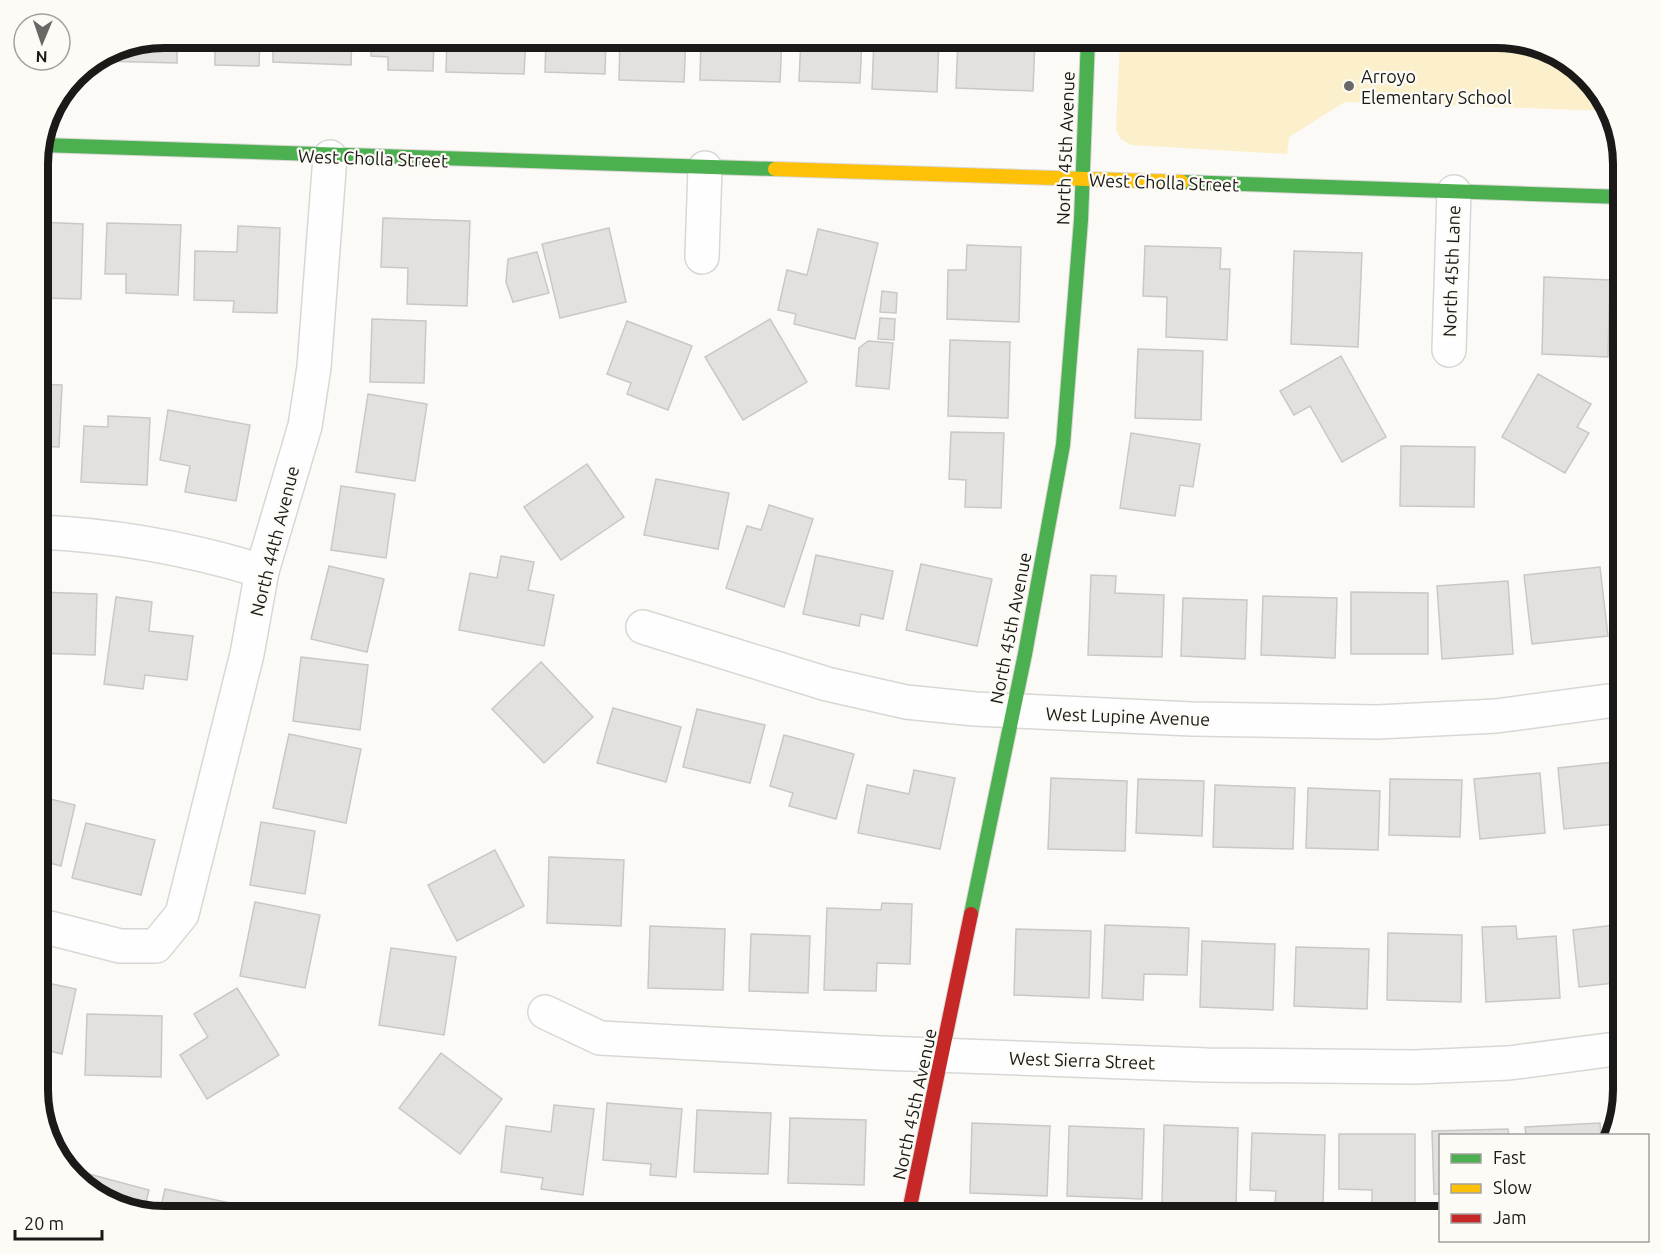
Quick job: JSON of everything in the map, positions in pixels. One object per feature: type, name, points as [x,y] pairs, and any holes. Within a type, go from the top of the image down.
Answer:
[{"type":"street","name":"North 45th Avenue","points":[[910,1206],[1025,654],[1063,445],[1083,179],[1088,48]]},
{"type":"street","name":"West Cholla Street","points":[[50,145],[330,157],[1613,197]]},
{"type":"street","name":"North 44th Avenue","points":[[48,928],[120,946],[156,946],[182,914],[247,654],[262,571],[305,426],[314,366],[330,157]]},
{"type":"street","points":[[702,257],[705,168]]},
{"type":"street","name":"North 45th Lane","points":[[1449,350],[1454,192]]},
{"type":"street","points":[[48,533],[140,542],[211,556],[262,571]]},
{"type":"street","name":"West Lupine Avenue","points":[[643,627],[827,684],[894,700],[1012,711],[1180,719],[1377,722],[1496,716],[1613,700]]},
{"type":"street","name":"West Sierra Street","points":[[545,1012],[600,1038],[943,1055],[1339,1068],[1509,1063],[1613,1049]]},
{"type":"shaded area","points":[[1120,48],[1512,49],[1534,54],[1568,72],[1584,87],[1600,111],[1345,102],[1289,137],[1287,154],[1131,145],[1121,139],[1116,130]]},
{"type":"building","points":[[177,48],[177,63],[111,61],[134,52]]},
{"type":"building","points":[[215,48],[260,48],[259,66],[215,65]]},
{"type":"building","points":[[273,48],[352,48],[351,65],[273,62]]},
{"type":"building","points":[[371,48],[434,48],[433,71],[388,70],[388,57],[371,56]]},
{"type":"building","points":[[447,48],[525,48],[524,74],[446,72]]},
{"type":"building","points":[[546,48],[606,48],[605,74],[545,72]]},
{"type":"building","points":[[620,48],[686,48],[684,82],[619,80]]},
{"type":"building","points":[[701,48],[782,48],[780,82],[700,80]]},
{"type":"building","points":[[801,48],[862,48],[860,83],[799,81]]},
{"type":"building","points":[[874,48],[939,48],[937,92],[872,89]]},
{"type":"building","points":[[958,48],[1035,48],[1033,91],[956,88]]},
{"type":"building","points":[[383,218],[470,221],[467,306],[407,304],[408,268],[381,267]]},
{"type":"building","points":[[48,222],[83,224],[81,299],[48,298]]},
{"type":"building","points":[[107,223],[181,225],[178,295],[126,293],[126,274],[105,274]]},
{"type":"building","points":[[238,226],[280,228],[277,313],[233,312],[234,301],[194,300],[195,251],[237,252]]},
{"type":"building","points":[[609,228],[626,302],[560,318],[542,244]]},
{"type":"building","points":[[818,229],[878,243],[855,339],[794,324],[796,314],[778,310],[787,270],[807,275]]},
{"type":"building","points":[[967,245],[1021,247],[1019,322],[947,319],[948,270],[966,270]]},
{"type":"building","points":[[1145,246],[1221,248],[1220,269],[1230,269],[1227,340],[1166,337],[1167,297],[1143,296]]},
{"type":"building","points":[[1294,251],[1362,253],[1358,347],[1291,344]]},
{"type":"building","points":[[537,252],[549,293],[513,302],[506,282],[508,259]]},
{"type":"building","points":[[1544,277],[1610,280],[1608,357],[1542,354]]},
{"type":"building","points":[[882,291],[897,293],[896,313],[880,312]]},
{"type":"building","points":[[880,318],[895,319],[894,340],[878,339]]},
{"type":"building","points":[[372,319],[426,321],[424,383],[370,382]]},
{"type":"building","points":[[770,319],[807,382],[743,420],[705,357]]},
{"type":"building","points":[[627,321],[692,346],[668,410],[627,394],[631,383],[607,374]]},
{"type":"building","points":[[950,340],[1010,342],[1008,418],[948,416]]},
{"type":"building","points":[[868,341],[893,343],[889,389],[856,386],[859,348]]},
{"type":"building","points":[[1138,349],[1203,351],[1201,420],[1135,418]]},
{"type":"building","points":[[1341,356],[1386,437],[1342,462],[1310,406],[1294,415],[1280,391]]},
{"type":"building","points":[[1538,374],[1591,404],[1577,427],[1589,433],[1565,473],[1502,437]]},
{"type":"building","points":[[48,384],[62,385],[59,447],[48,446]]},
{"type":"building","points":[[368,394],[427,404],[415,481],[356,472]]},
{"type":"building","points":[[168,410],[250,425],[236,501],[185,492],[190,466],[160,460]]},
{"type":"building","points":[[108,416],[150,418],[147,485],[81,482],[84,426],[108,427]]},
{"type":"building","points":[[951,432],[1004,433],[1001,508],[965,507],[966,480],[949,479]]},
{"type":"building","points":[[1131,433],[1200,444],[1193,487],[1180,485],[1175,516],[1120,508]]},
{"type":"building","points":[[1401,446],[1475,447],[1474,507],[1400,506]]},
{"type":"building","points":[[587,464],[624,517],[561,560],[524,507]]},
{"type":"building","points":[[656,479],[729,493],[718,549],[644,535]]},
{"type":"building","points":[[341,486],[395,494],[386,558],[331,550]]},
{"type":"building","points":[[769,505],[813,519],[784,607],[726,588],[747,526],[761,530]]},
{"type":"building","points":[[816,555],[893,571],[883,619],[861,614],[859,626],[803,614]]},
{"type":"building","points":[[501,556],[534,562],[528,590],[554,595],[544,646],[459,630],[470,573],[497,578]]},
{"type":"building","points":[[921,564],[992,579],[977,646],[906,630]]},
{"type":"building","points":[[329,566],[384,579],[367,652],[311,639]]},
{"type":"building","points":[[1600,567],[1608,636],[1532,644],[1524,575]]},
{"type":"building","points":[[1091,575],[1116,576],[1115,593],[1164,595],[1162,657],[1088,655]]},
{"type":"building","points":[[1508,581],[1513,654],[1442,659],[1437,586]]},
{"type":"building","points":[[48,592],[97,594],[95,655],[48,653]]},
{"type":"building","points":[[1351,592],[1428,593],[1428,654],[1351,654]]},
{"type":"building","points":[[1263,596],[1337,598],[1335,658],[1261,655]]},
{"type":"building","points":[[116,597],[152,602],[149,631],[193,636],[187,680],[145,675],[143,689],[104,684]]},
{"type":"building","points":[[1183,598],[1247,600],[1245,659],[1181,656]]},
{"type":"building","points":[[301,657],[368,665],[360,730],[293,721]]},
{"type":"building","points":[[541,662],[593,717],[544,763],[492,709]]},
{"type":"building","points":[[613,708],[681,727],[666,782],[597,763]]},
{"type":"building","points":[[697,709],[765,725],[750,783],[683,767]]},
{"type":"building","points":[[289,734],[361,749],[346,823],[273,808]]},
{"type":"building","points":[[784,735],[854,754],[836,819],[789,806],[793,793],[770,786]]},
{"type":"building","points":[[1613,762],[1613,824],[1564,829],[1558,768]]},
{"type":"building","points":[[914,770],[955,778],[940,849],[858,833],[867,785],[909,794]]},
{"type":"building","points":[[1540,773],[1545,833],[1480,839],[1474,779]]},
{"type":"building","points":[[1051,778],[1127,781],[1125,851],[1048,849]]},
{"type":"building","points":[[1138,779],[1204,781],[1202,836],[1136,833]]},
{"type":"building","points":[[1390,779],[1462,780],[1460,837],[1389,835]]},
{"type":"building","points":[[1215,785],[1295,788],[1293,849],[1213,847]]},
{"type":"building","points":[[1308,788],[1380,791],[1378,850],[1306,848]]},
{"type":"building","points":[[48,798],[75,805],[61,866],[48,863]]},
{"type":"building","points":[[261,822],[315,831],[305,894],[250,885]]},
{"type":"building","points":[[86,823],[155,840],[141,895],[72,878]]},
{"type":"building","points":[[495,850],[524,906],[457,941],[428,885]]},
{"type":"building","points":[[549,857],[624,860],[621,926],[547,923]]},
{"type":"building","points":[[255,902],[320,915],[305,988],[240,976]]},
{"type":"building","points":[[882,903],[912,904],[910,964],[877,963],[876,991],[824,990],[827,908],[881,910]]},
{"type":"building","points":[[1105,925],[1189,928],[1187,975],[1144,974],[1143,1000],[1102,998]]},
{"type":"building","points":[[1613,925],[1613,983],[1579,987],[1573,930]]},
{"type":"building","points":[[650,926],[725,929],[723,990],[648,988]]},
{"type":"building","points":[[1516,926],[1517,939],[1556,936],[1560,998],[1486,1002],[1482,927]]},
{"type":"building","points":[[1016,929],[1091,931],[1089,998],[1014,995]]},
{"type":"building","points":[[1388,933],[1462,935],[1461,1002],[1387,1000]]},
{"type":"building","points":[[751,934],[810,936],[808,993],[749,991]]},
{"type":"building","points":[[1202,941],[1275,944],[1273,1010],[1200,1007]]},
{"type":"building","points":[[1296,947],[1369,949],[1367,1009],[1294,1006]]},
{"type":"building","points":[[391,948],[456,957],[444,1035],[379,1025]]},
{"type":"building","points":[[48,983],[76,989],[62,1054],[48,1050]]},
{"type":"building","points":[[237,988],[279,1055],[207,1099],[180,1055],[208,1037],[194,1014]]},
{"type":"building","points":[[87,1014],[162,1016],[161,1077],[85,1075]]},
{"type":"building","points":[[441,1053],[502,1099],[460,1154],[399,1108]]},
{"type":"building","points":[[607,1103],[682,1109],[676,1177],[650,1175],[651,1164],[603,1160]]},
{"type":"building","points":[[554,1105],[594,1109],[583,1195],[541,1189],[543,1178],[501,1172],[506,1126],[551,1132]]},
{"type":"building","points":[[697,1110],[771,1113],[768,1174],[694,1172]]},
{"type":"building","points":[[790,1118],[866,1120],[864,1185],[788,1183]]},
{"type":"building","points":[[972,1123],[1050,1126],[1047,1196],[970,1193]]},
{"type":"building","points":[[1600,1123],[1601,1134],[1526,1134],[1525,1127]]},
{"type":"building","points":[[1164,1125],[1238,1128],[1236,1206],[1162,1204]]},
{"type":"building","points":[[1069,1126],[1144,1129],[1142,1199],[1067,1196]]},
{"type":"building","points":[[1508,1129],[1509,1134],[1439,1134],[1439,1194],[1434,1194],[1432,1131]]},
{"type":"building","points":[[1252,1133],[1325,1135],[1323,1205],[1275,1203],[1276,1191],[1250,1190]]},
{"type":"building","points":[[1339,1134],[1415,1134],[1415,1204],[1372,1204],[1372,1190],[1339,1189]]},
{"type":"building","points":[[89,1174],[149,1190],[145,1205],[113,1194],[89,1178]]},
{"type":"building","points":[[165,1189],[235,1204],[234,1206],[161,1206]]},
{"type":"traffic: fast","points":[[971,914],[1025,654],[1063,445],[1081,220],[1088,48]]},
{"type":"traffic: fast","points":[[50,145],[775,169]]},
{"type":"traffic: fast","points":[[1182,182],[1613,197]]},
{"type":"traffic: slow","points":[[775,169],[1182,182]]},
{"type":"traffic: jam","points":[[910,1206],[971,914]]},
{"type":"place","name":"Arroyo Elementary School","points":[[1349,86]]}]
